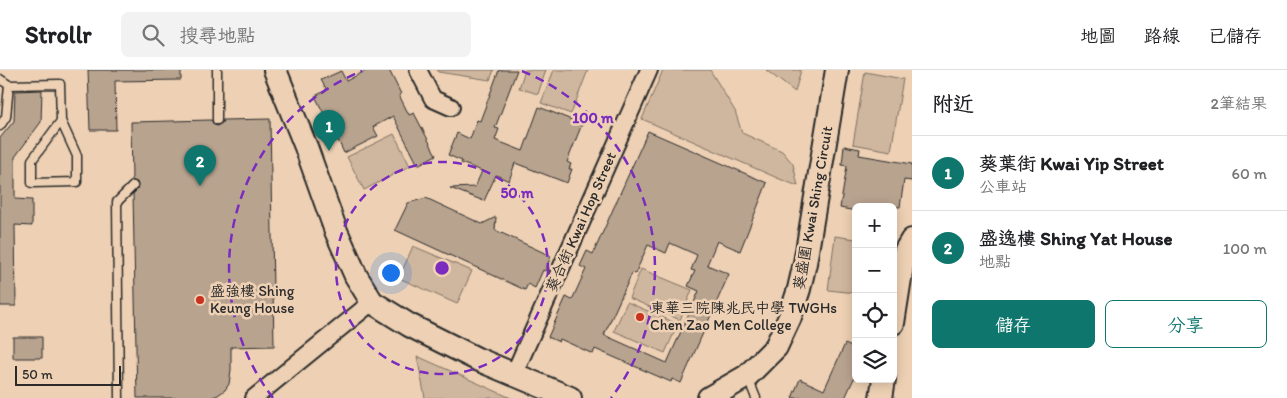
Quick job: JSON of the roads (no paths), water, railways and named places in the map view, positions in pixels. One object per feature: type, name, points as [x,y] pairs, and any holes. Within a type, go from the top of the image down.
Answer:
[{"type":"street","points":[[275,70],[306,147],[336,231],[356,276],[372,302],[409,325],[477,359],[570,398]]},
{"type":"street","points":[[418,70],[433,99],[450,107]]},
{"type":"street","name":"葵合街 Kwai Hop Street","points":[[514,374],[649,70]]},
{"type":"street","name":"葵盛圍 Kwai Shing Circuit","points":[[709,398],[747,376],[776,346],[790,317],[805,263],[837,70]]},
{"type":"street","points":[[897,297],[903,259],[912,240]]},
{"type":"street","points":[[254,398],[372,302]]},
{"type":"street","points":[[881,398],[883,383]]},
{"type":"lane","points":[[217,70],[217,120]]},
{"type":"lane","points":[[0,79],[9,85],[60,84],[61,121],[77,156],[77,182],[32,183],[32,160],[61,121]]},
{"type":"lane","points":[[0,126],[6,117],[9,85]]},
{"type":"lane","points":[[119,398],[117,202],[133,186]]},
{"type":"lane","points":[[747,376],[756,398]]},
{"type":"place","name":"葵葉街 Kwai Yip Street","points":[[329,151]]},
{"type":"place","name":"盛逸樓 Shing Yat House","points":[[200,186]]},
{"type":"place","name":"盛強樓 Shing Keung House","points":[[200,300]]},
{"type":"place","name":"東華三院陳兆民中學 TWGHs Chen Zao Men College","points":[[640,317]]}]
